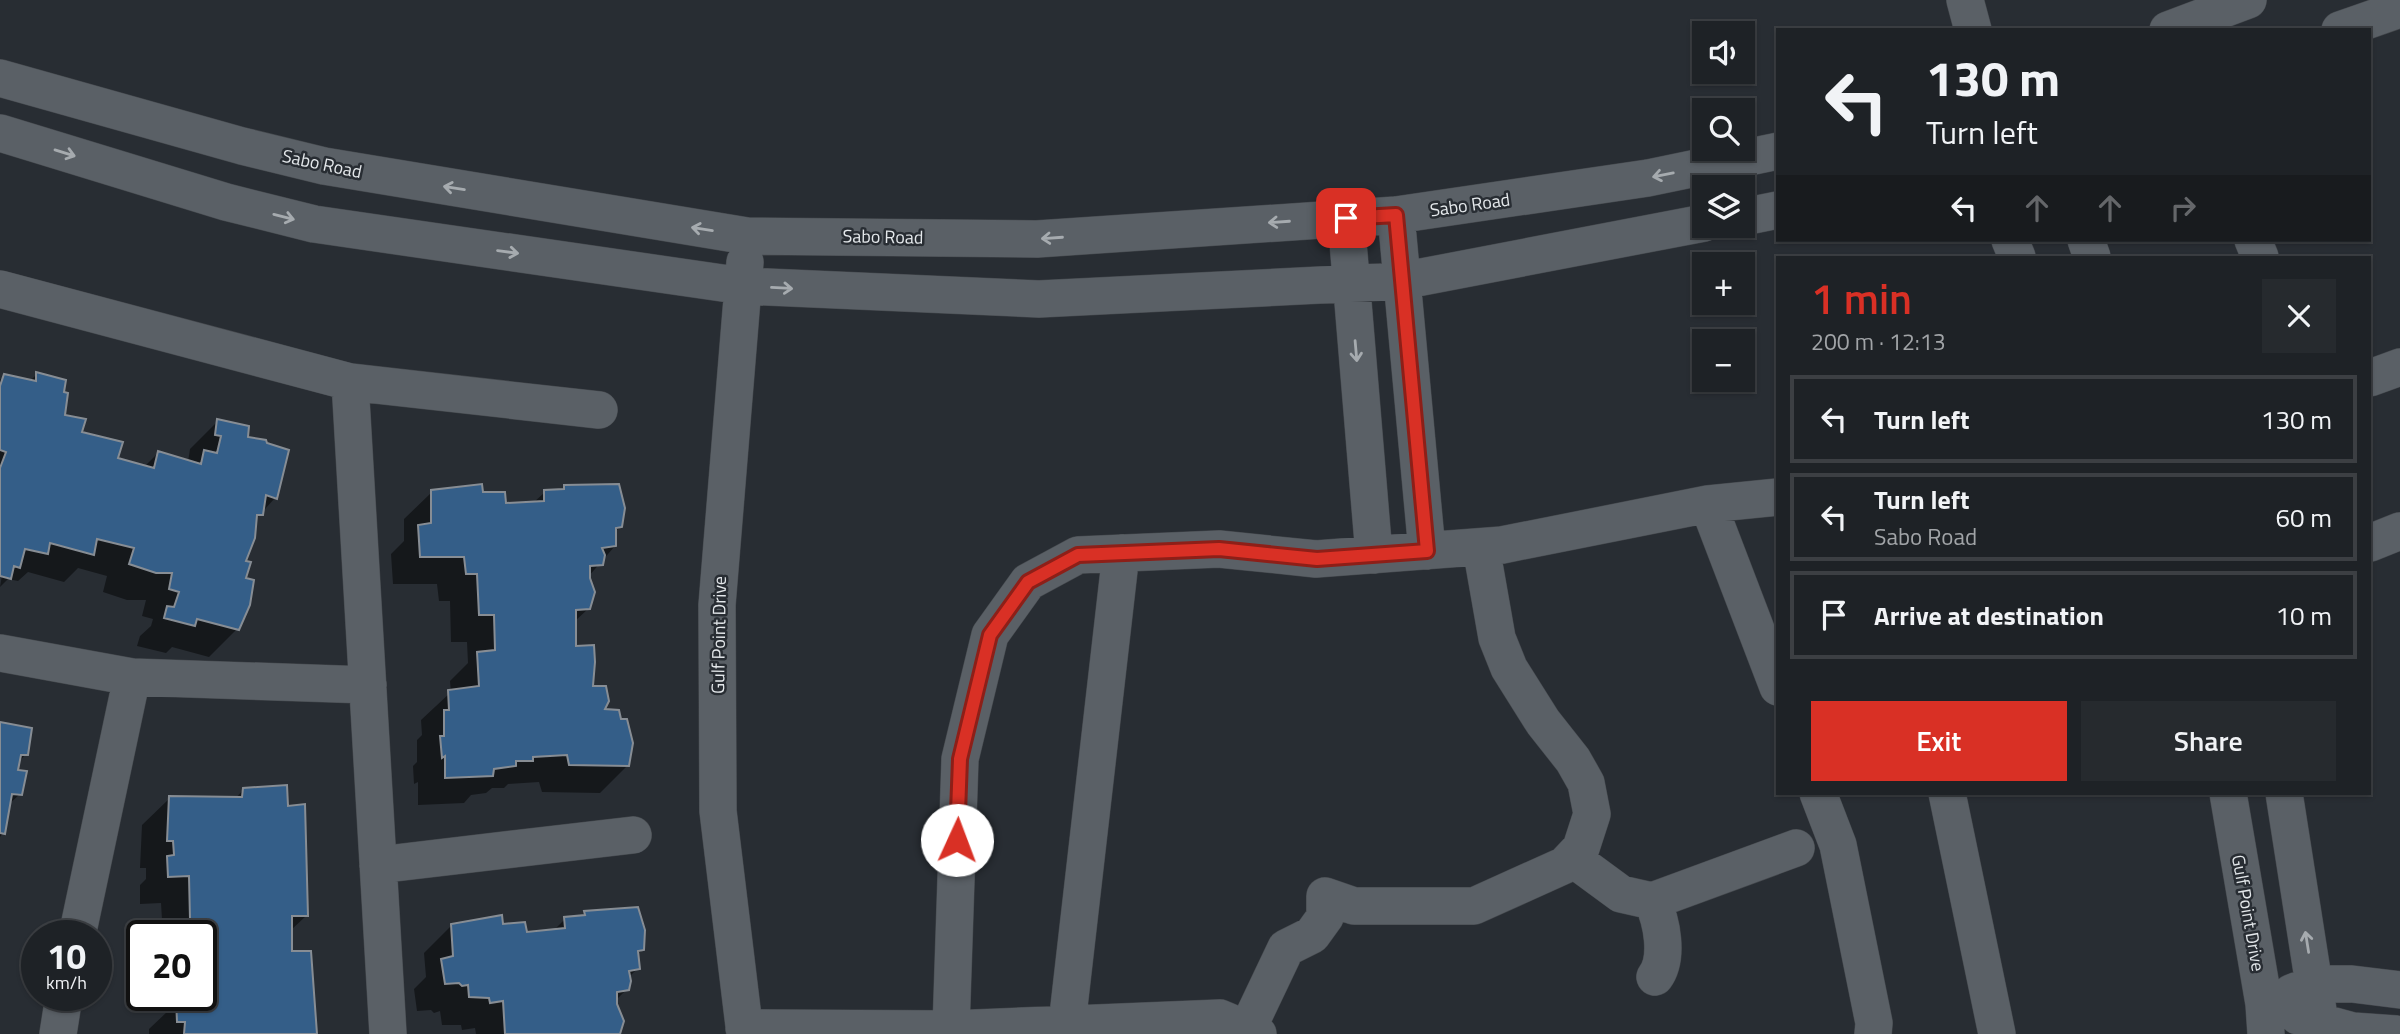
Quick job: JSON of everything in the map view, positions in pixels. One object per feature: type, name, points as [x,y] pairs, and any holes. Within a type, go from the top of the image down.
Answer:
[{"type":"street","points":[[1965,0],[1972,28]]},
{"type":"street","points":[[2173,28],[2248,0]]},
{"type":"street","points":[[2346,28],[2400,9]]},
{"type":"street","name":"Sabo Road","points":[[0,78],[242,146],[324,166],[747,236],[1037,239],[1396,215],[1648,178],[1776,151]]},
{"type":"street","points":[[0,133],[226,202],[314,224],[743,286],[1039,299],[1401,281],[1692,225]]},
{"type":"street","points":[[1755,215],[1776,211]]},
{"type":"street","points":[[1396,215],[1427,551]]},
{"type":"street","points":[[1346,218],[1374,555]]},
{"type":"street","name":"Gulf Point Drive","points":[[745,1031],[718,811],[717,605],[747,236]]},
{"type":"street","points":[[0,289],[350,383],[599,410]]},
{"type":"street","points":[[2371,378],[2400,367]]},
{"type":"street","points":[[350,383],[388,1034]]},
{"type":"street","points":[[951,1029],[960,759],[990,635],[1028,582],[1078,555],[1219,549],[1317,559],[1481,547],[1708,505],[1776,496]]},
{"type":"street","points":[[1708,505],[1776,682]]},
{"type":"street","points":[[2371,543],[2400,531]]},
{"type":"street","points":[[745,1031],[951,1029],[1220,1018],[1252,1032],[1286,948],[1312,935],[1325,916],[1325,896],[1354,906],[1474,906],[1565,865],[1581,848],[1592,814],[1586,783],[1573,760],[1543,722],[1510,668],[1497,638],[1481,547]]},
{"type":"street","points":[[1067,1024],[1121,553]]},
{"type":"street","points":[[0,653],[132,677],[368,685]]},
{"type":"street","points":[[80,920],[132,677]]},
{"type":"street","points":[[1819,795],[1838,845],[1874,1023],[1873,1034]]},
{"type":"street","points":[[1947,795],[1997,1034]]},
{"type":"street","name":"Gulf Point Drive","points":[[2228,795],[2265,1019]]},
{"type":"street","points":[[2284,795],[2320,1029]]},
{"type":"street","points":[[378,864],[634,835]]},
{"type":"street","points":[[1572,858],[1621,894],[1652,901],[1796,848]]},
{"type":"street","points":[[1652,901],[1659,915],[1662,951],[1660,970],[1655,977]]},
{"type":"street","points":[[2265,1019],[2314,984],[2352,984],[2400,990]]},
{"type":"street","points":[[58,1034],[62,1011]]},
{"type":"street","points":[[2265,1019],[2320,1029],[2396,1034]]},
{"type":"building","points":[[36,372],[66,380],[64,392],[68,393],[65,415],[86,419],[82,432],[123,442],[118,458],[154,468],[158,451],[201,464],[204,450],[217,453],[221,436],[215,435],[217,419],[249,426],[248,437],[266,440],[267,443],[289,450],[277,499],[266,495],[263,515],[257,515],[255,538],[246,561],[251,562],[246,578],[254,580],[250,605],[239,630],[197,619],[195,626],[164,618],[167,606],[174,607],[179,592],[169,589],[172,573],[156,573],[129,564],[134,548],[97,539],[94,555],[50,543],[48,554],[25,549],[20,568],[14,566],[11,579],[0,576],[0,468],[6,452],[0,450],[0,386],[4,374],[36,381]]},
{"type":"building","points":[[482,484],[483,492],[505,492],[506,503],[544,501],[544,490],[564,489],[564,485],[619,484],[625,508],[622,527],[616,528],[616,546],[602,548],[605,555],[603,565],[590,566],[590,578],[595,592],[590,609],[576,610],[576,646],[594,645],[593,686],[606,686],[609,701],[605,709],[619,710],[621,719],[627,719],[633,743],[629,766],[569,765],[567,755],[533,757],[533,761],[516,761],[516,766],[494,769],[493,776],[445,778],[445,756],[442,758],[440,736],[444,736],[444,710],[449,710],[448,690],[479,686],[477,652],[495,650],[494,615],[479,615],[477,574],[466,574],[464,557],[420,557],[418,525],[431,523],[431,490]]},
{"type":"building","points":[[0,722],[32,728],[28,755],[21,755],[18,770],[27,771],[22,795],[12,794],[5,834],[0,833]]},
{"type":"building","points":[[287,785],[288,806],[305,804],[308,916],[292,916],[292,951],[311,951],[317,1034],[184,1034],[185,1022],[177,1022],[177,1011],[217,1011],[217,920],[190,919],[189,876],[168,877],[167,856],[174,855],[173,841],[167,841],[169,796],[242,797],[243,788]]},
{"type":"building","points":[[638,907],[645,930],[644,950],[638,951],[640,969],[629,971],[629,990],[617,992],[617,1004],[624,1021],[620,1034],[505,1034],[503,1001],[490,1003],[489,998],[469,997],[468,985],[445,984],[441,959],[453,956],[451,924],[502,915],[503,924],[525,922],[527,932],[565,928],[564,917],[585,915],[584,911]]},
{"type":"route","points":[[957,840],[960,759],[990,635],[1028,582],[1078,555],[1219,549],[1317,559],[1427,551],[1396,215],[1346,218]]}]
